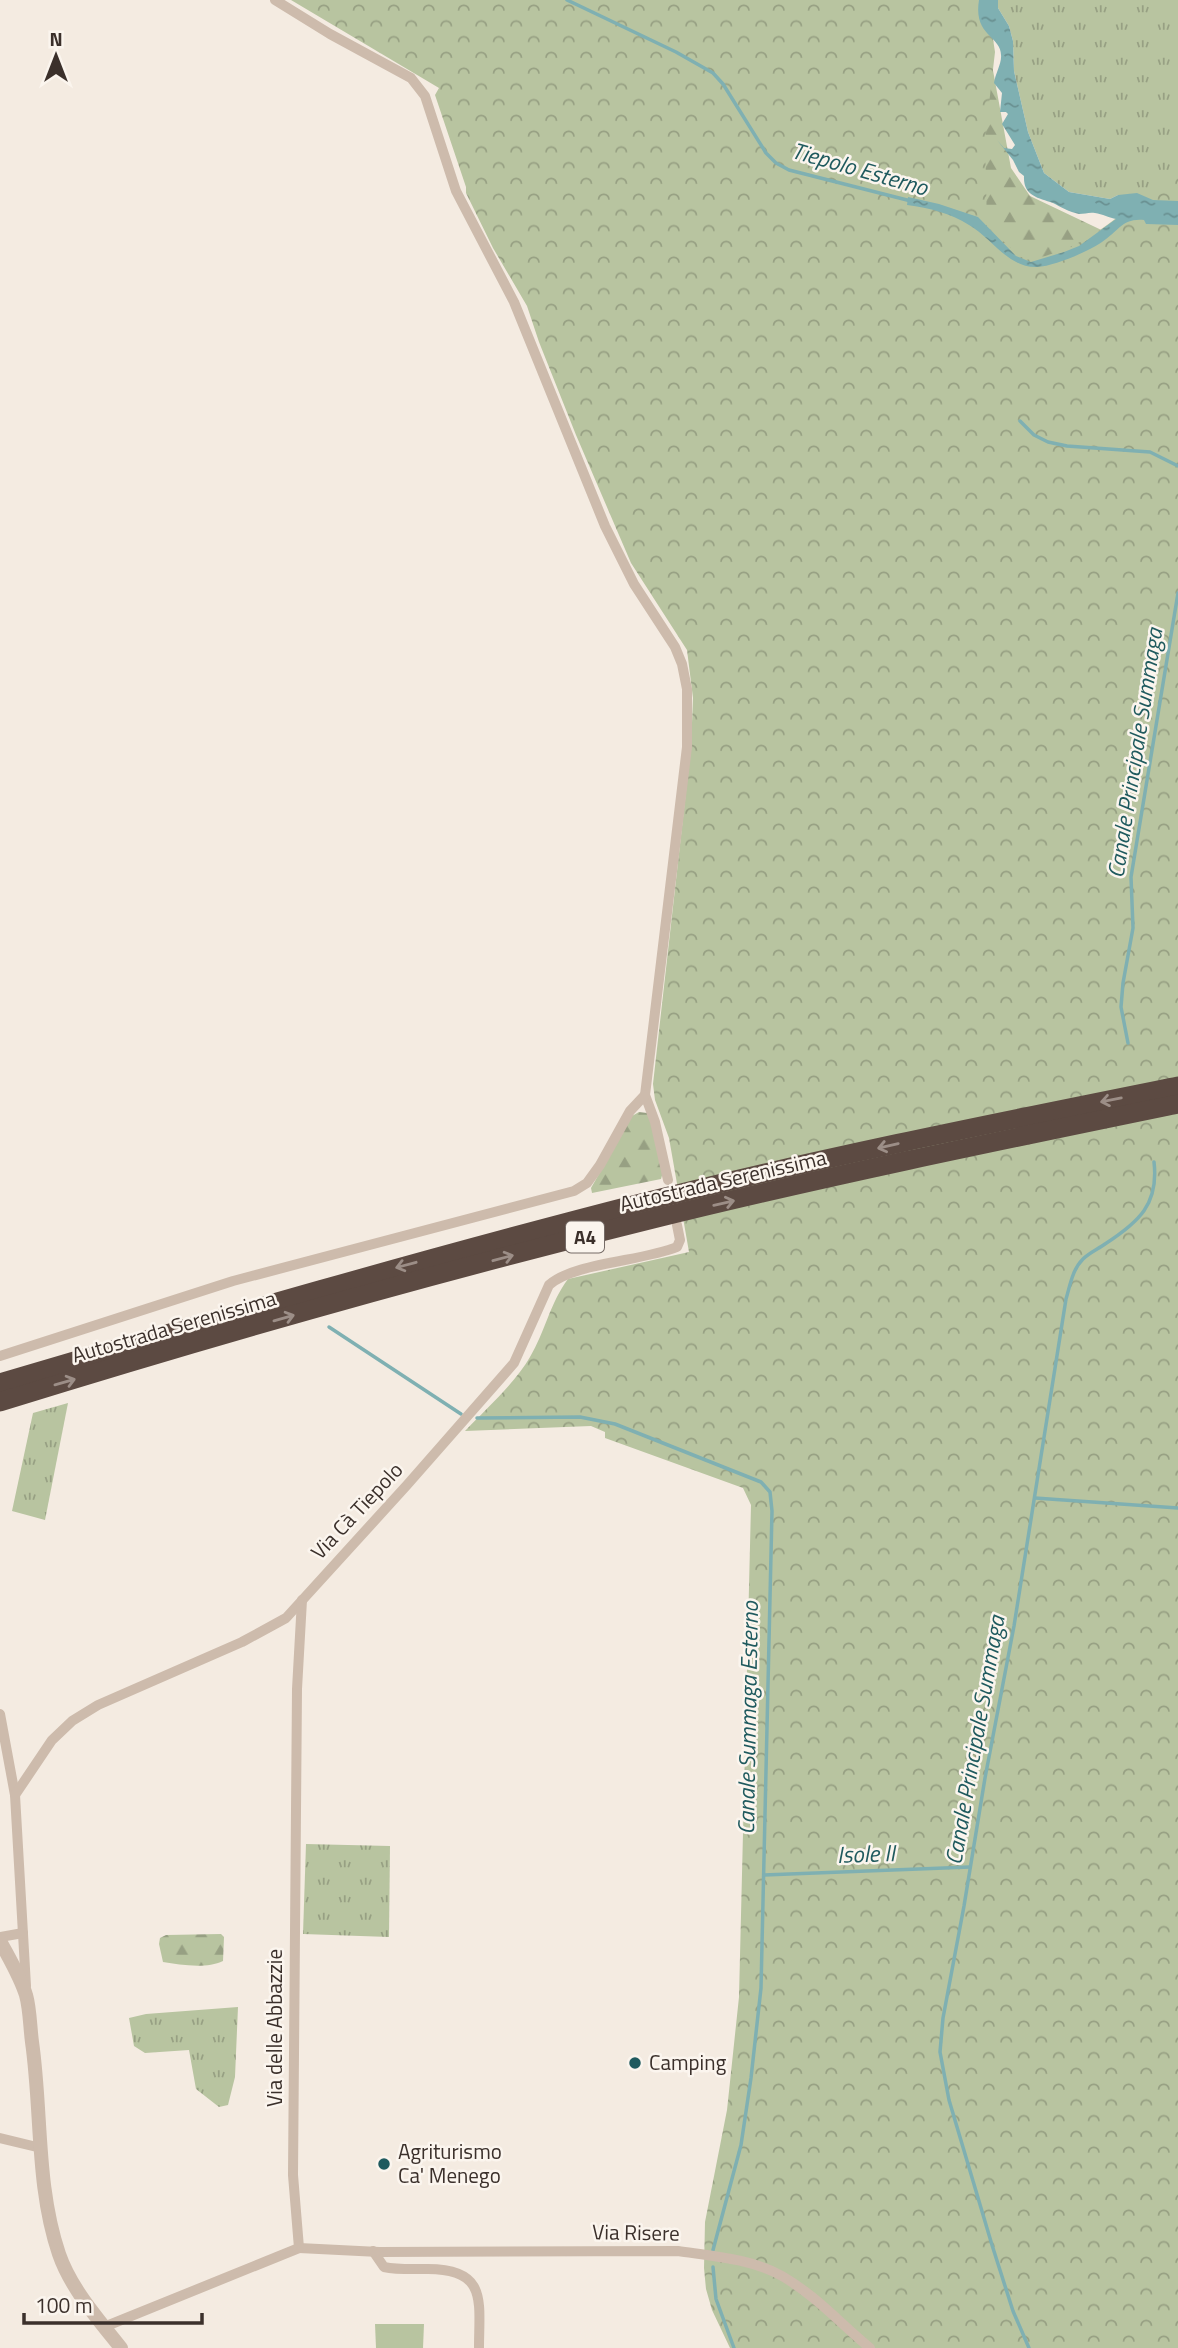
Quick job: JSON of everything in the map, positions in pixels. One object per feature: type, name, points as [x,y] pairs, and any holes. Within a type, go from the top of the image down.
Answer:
[{"type":"highway","name":"Autostrada Serenissima","points":[[0,1383],[331,1285],[644,1203],[959,1130],[1178,1086]]},
{"type":"highway","name":"Autostrada Serenissima","points":[[0,1402],[344,1300],[653,1219],[963,1148],[1178,1104]]},
{"type":"street","points":[[275,0],[330,34],[411,78],[425,96],[456,191],[514,302],[606,526],[634,584],[675,647],[682,664],[687,689],[687,747],[645,1096],[655,1122],[668,1180]]},
{"type":"street","points":[[0,1356],[233,1281],[573,1191],[587,1183],[630,1111],[645,1096]]},
{"type":"street","name":"Via Cà Tiepolo","points":[[15,1795],[51,1740],[72,1721],[98,1705],[271,1628],[286,1618],[407,1486],[514,1363],[549,1285],[556,1279],[576,1271],[663,1253],[677,1247],[680,1240],[677,1225]]},
{"type":"street","name":"Via delle Abbazzie","points":[[299,2248],[293,2161],[297,1689],[302,1598]]},
{"type":"street","points":[[0,1714],[15,1795],[26,1996],[37,2077],[47,2200],[60,2256],[70,2277],[121,2348]]},
{"type":"street","points":[[23,1933],[0,1939],[26,1996]]},
{"type":"street","points":[[0,2138],[41,2148]]},
{"type":"street","points":[[104,2327],[299,2248]]},
{"type":"street","name":"Via Risere","points":[[299,2248],[373,2251],[678,2251],[706,2255],[761,2267],[781,2275],[870,2348]]},
{"type":"street","name":"Via Risere","points":[[373,2251],[384,2267],[451,2270],[471,2281],[479,2303],[479,2348]]},
{"type":"green space","points":[[291,0],[987,0],[995,52],[985,139],[987,227],[1025,260],[1048,255],[1089,237],[1126,211],[1178,165],[1178,2348],[730,2348],[712,2310],[704,2268],[705,2222],[727,2110],[739,1997],[751,1505],[743,1488],[605,1438],[605,1432],[591,1426],[465,1431],[500,1396],[524,1366],[568,1279],[689,1252],[669,1138],[655,1100],[653,1084],[691,747],[693,698],[687,650],[631,563],[576,435],[527,306],[493,248],[466,193],[435,95],[439,88]]},
{"type":"green space","points":[[980,0],[1011,168],[1030,196],[1114,236],[1052,263],[955,257]]},
{"type":"green space","points":[[998,0],[1178,0],[1178,201],[1118,195],[1110,199],[1069,192],[1044,173],[1028,132],[1014,71],[1013,41],[1009,26],[998,8]]},
{"type":"green space","points":[[639,1112],[647,1113],[651,1119],[663,1172],[661,1179],[592,1193],[591,1188],[632,1116]]},
{"type":"green space","points":[[68,1403],[45,1520],[12,1511],[33,1413]]},
{"type":"green space","points":[[306,1844],[390,1846],[389,1937],[303,1934]]},
{"type":"green space","points":[[221,1934],[224,1937],[223,1961],[201,1966],[163,1962],[159,1944],[160,1938],[166,1935]]},
{"type":"green space","points":[[238,2007],[235,2077],[228,2105],[219,2107],[196,2089],[189,2050],[145,2053],[134,2046],[129,2018],[146,2014]]},
{"type":"green space","points":[[375,2324],[424,2324],[423,2348],[376,2348]]},
{"type":"water","points":[[979,0],[998,0],[998,8],[1009,26],[1013,41],[1014,71],[1028,132],[1044,173],[1069,192],[1110,199],[1118,195],[1137,193],[1153,200],[1178,201],[1178,225],[1131,221],[1088,250],[1062,261],[1037,267],[1017,263],[955,217],[932,209],[907,205],[908,197],[978,217],[1016,256],[1031,262],[1079,246],[1116,219],[1095,213],[1072,212],[1037,198],[1026,188],[1024,176],[997,140],[1004,148],[1012,149],[1015,145],[1002,124],[1008,114],[1000,112],[1002,93],[994,83],[1000,49],[980,21]]},
{"type":"waterway","name":"Tiepolo Esterno","points":[[567,0],[676,52],[713,73],[723,84],[766,153],[776,163],[789,170],[911,201]]},
{"type":"waterway","name":"Canale Principale Summaga","points":[[1020,421],[1034,435],[1048,442],[1067,446],[1150,452],[1178,466]]},
{"type":"waterway","name":"Canale Principale Summaga","points":[[1128,1043],[1121,1007],[1133,928],[1131,877],[1178,593]]},
{"type":"waterway","name":"Canale Principale Summaga","points":[[1029,2348],[1013,2311],[949,2100],[940,2052],[943,2018],[1014,1626],[1066,1299],[1079,1263],[1128,1228],[1150,1201],[1155,1177],[1154,1162]]},
{"type":"waterway","name":"Canale Summaga Esterno","points":[[329,1327],[461,1414]]},
{"type":"waterway","name":"Canale Summaga Esterno","points":[[477,1418],[580,1417],[615,1424],[761,1482],[770,1492],[772,1511],[761,1988],[741,2145],[713,2250]]},
{"type":"waterway","points":[[1035,1498],[1178,1508]]},
{"type":"waterway","name":"Isole II","points":[[764,1875],[970,1867]]},
{"type":"waterway","name":"Canale Summaga Esterno","points":[[713,2267],[716,2299],[734,2348]]},
{"type":"place","name":"Camping","points":[[635,2063]]},
{"type":"place","name":"Agriturismo Ca' Menego","points":[[384,2164]]}]
